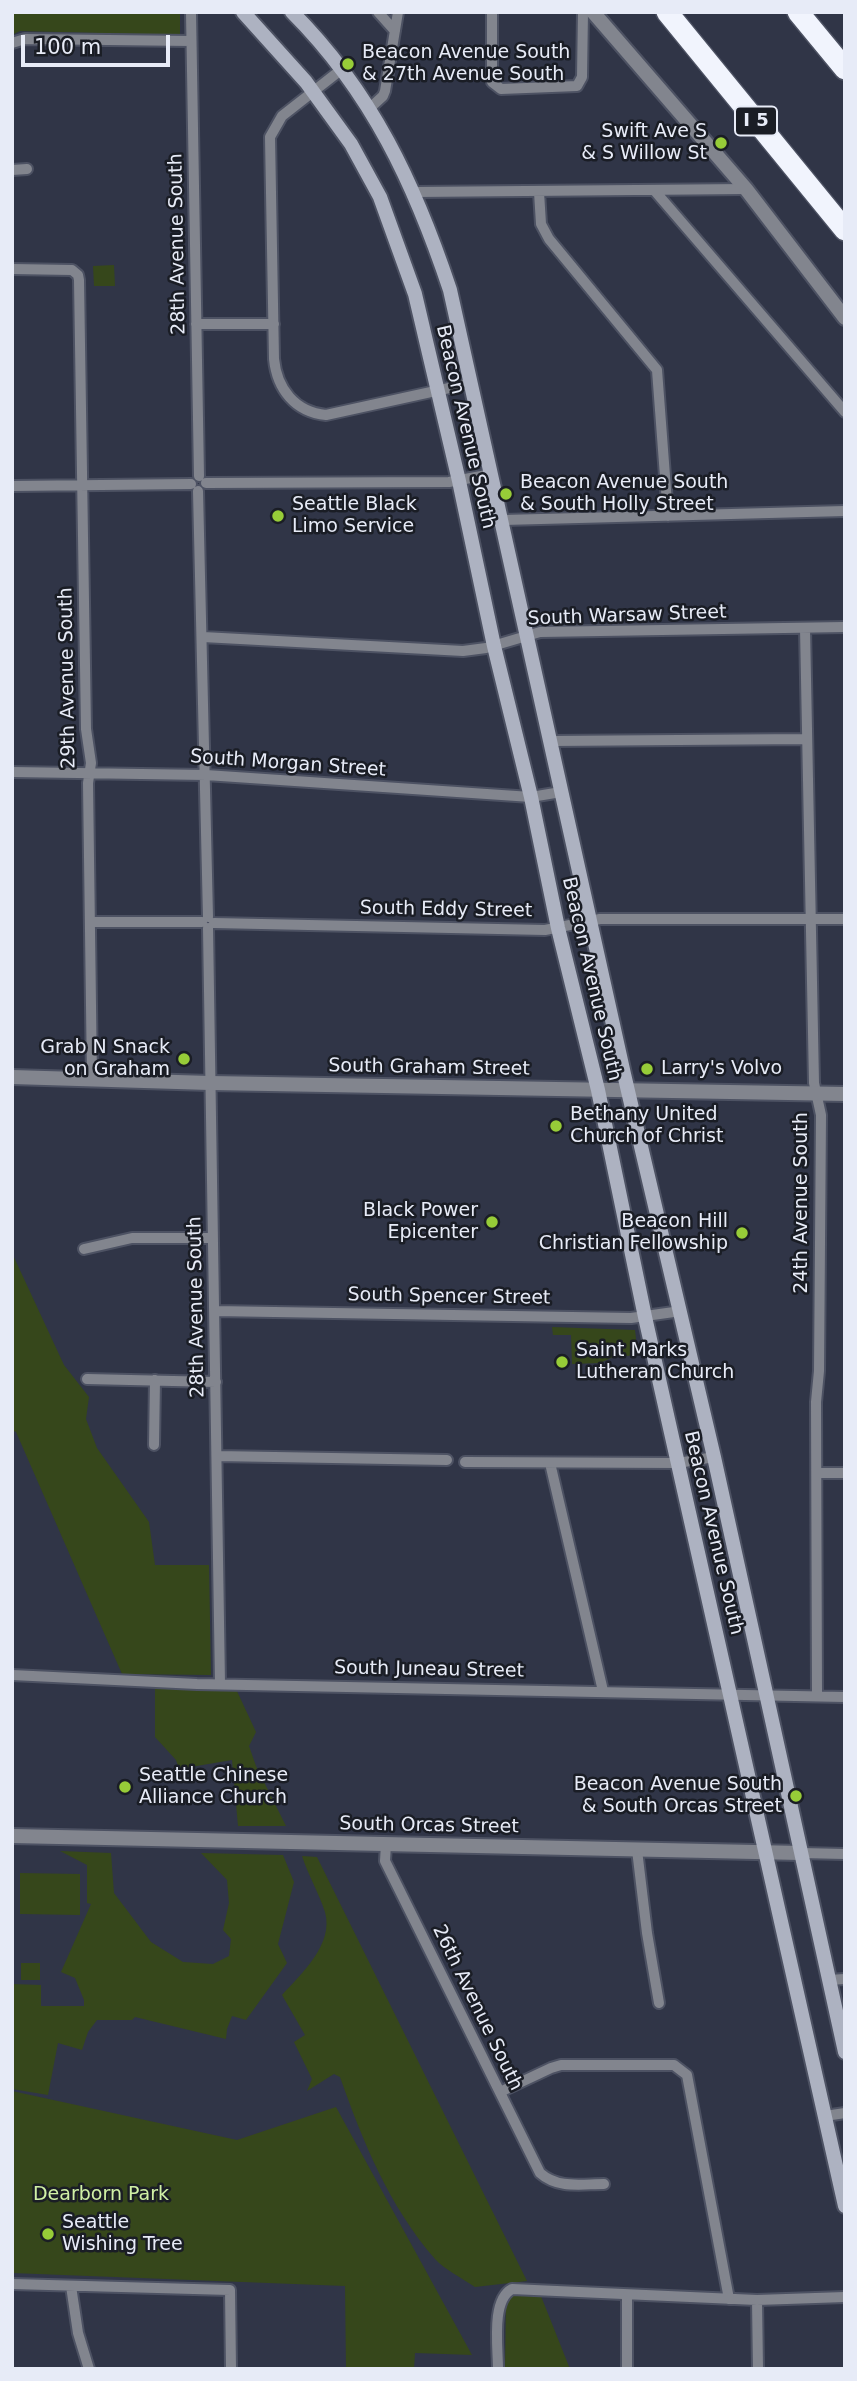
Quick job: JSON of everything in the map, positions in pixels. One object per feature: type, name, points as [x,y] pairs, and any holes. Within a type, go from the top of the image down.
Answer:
[{"type":"highway","name":"I 5","points":[[667,12],[845,230]]},
{"type":"highway","points":[[798,12],[845,69]]},
{"type":"main road","name":"Beacon Avenue South","points":[[243,12],[314,92],[351,144],[380,197],[415,294],[494,646],[531,797],[558,928],[598,1090],[645,1317],[845,2206]]},
{"type":"main road","name":"Beacon Avenue South","points":[[292,12],[342,69],[370,108],[415,192],[450,290],[628,1090],[714,1457],[845,2052]]},
{"type":"street","name":"28th Avenue South","points":[[191,12],[220,1684]]},
{"type":"street","points":[[377,12],[395,31]]},
{"type":"street","points":[[370,108],[385,91],[398,12]]},
{"type":"street","points":[[492,12],[492,82],[501,89],[577,86],[582,77],[583,12]]},
{"type":"street","points":[[593,12],[746,189],[845,318]]},
{"type":"street","points":[[12,43],[25,39],[191,41]]},
{"type":"street","points":[[342,69],[282,116],[270,137],[274,359],[278,381],[282,390],[295,403],[315,414],[337,414],[471,383]]},
{"type":"street","points":[[12,170],[27,169]]},
{"type":"street","points":[[415,192],[746,189]]},
{"type":"street","points":[[654,191],[845,412]]},
{"type":"street","points":[[539,192],[541,224],[549,239],[657,370],[668,516]]},
{"type":"street","name":"29th Avenue South","points":[[12,269],[72,270],[78,275],[86,729],[91,763],[92,1079]]},
{"type":"street","points":[[196,324],[274,324]]},
{"type":"street","points":[[12,486],[459,481],[492,474]]},
{"type":"street","points":[[503,520],[845,511]]},
{"type":"street","name":"South Warsaw Street","points":[[202,637],[463,651],[494,646],[528,634],[845,627]]},
{"type":"street","name":"24th Avenue South","points":[[805,628],[814,1083],[821,1115],[819,1371],[816,1402],[817,1696]]},
{"type":"street","points":[[551,741],[806,739]]},
{"type":"street","name":"South Morgan Street","points":[[12,772],[205,775],[531,797],[561,792]]},
{"type":"street","name":"South Eddy Street","points":[[90,922],[545,930],[590,920],[845,919]]},
{"type":"street","name":"South Graham Street","points":[[12,1077],[845,1094]]},
{"type":"street","points":[[84,1249],[132,1238],[213,1238]]},
{"type":"street","name":"South Spencer Street","points":[[215,1311],[645,1317],[681,1311]]},
{"type":"street","points":[[87,1378],[216,1382]]},
{"type":"street","points":[[154,1445],[155,1380]]},
{"type":"street","points":[[217,1456],[447,1460]]},
{"type":"street","points":[[465,1462],[678,1463],[714,1457]]},
{"type":"street","points":[[550,1463],[603,1691]]},
{"type":"street","points":[[818,1473],[845,1473]]},
{"type":"street","name":"South Juneau Street","points":[[12,1675],[220,1684],[845,1697]]},
{"type":"street","name":"South Orcas Street","points":[[12,1836],[845,1854]]},
{"type":"street","name":"26th Avenue South","points":[[386,1844],[385,1861],[540,2173],[550,2182],[558,2184],[604,2184]]},
{"type":"street","points":[[637,1850],[659,2003]]},
{"type":"street","points":[[828,1980],[845,1979]]},
{"type":"street","points":[[500,2092],[561,2065],[674,2065],[682,2070],[687,2075],[729,2299]]},
{"type":"street","points":[[825,2116],[845,2113]]},
{"type":"street","points":[[12,2284],[230,2290],[231,2369]]},
{"type":"street","points":[[71,2286],[78,2333],[89,2369]]},
{"type":"street","points":[[498,2369],[498,2312],[502,2298],[508,2291],[518,2288],[757,2300],[845,2297]]},
{"type":"street","points":[[627,2295],[627,2369]]},
{"type":"street","points":[[757,2300],[758,2369]]},
{"type":"green space","points":[[12,12],[180,12],[180,35],[20,31],[12,35]]},
{"type":"green space","points":[[114,265],[115,286],[94,286],[93,266]]},
{"type":"green space","points":[[12,1253],[64,1365],[89,1397],[86,1419],[97,1448],[149,1522],[155,1565],[209,1565],[211,1675],[122,1674],[16,1432],[12,1430]]},
{"type":"green space","points":[[552,1327],[635,1330],[637,1347],[634,1354],[628,1356],[620,1354],[600,1363],[572,1364],[571,1335],[553,1335]]},
{"type":"green space","points":[[155,1686],[236,1689],[256,1732],[249,1746],[256,1766],[286,1826],[238,1826],[232,1760],[179,1769],[176,1760],[155,1737]]},
{"type":"green space","points":[[60,1851],[111,1853],[114,1893],[151,1942],[183,1962],[213,1964],[229,1956],[231,1939],[223,1930],[229,1903],[227,1880],[201,1853],[283,1855],[294,1882],[278,1944],[287,1963],[246,2020],[232,2016],[226,2039],[135,2017],[132,2020],[97,2020],[88,2032],[82,2050],[58,2043],[48,2095],[12,2089],[12,1984],[41,1985],[41,2006],[84,2006],[75,1978],[61,1972],[91,1904],[87,1903],[87,1865]]},
{"type":"green space","points":[[302,1856],[317,1857],[527,2281],[475,2287],[439,2263],[419,2239],[391,2195],[368,2149],[340,2077],[334,2074],[307,2091],[312,2079],[294,2042],[305,2035],[282,1995],[321,1947],[327,1924],[323,1905]]},
{"type":"green space","points":[[20,1873],[80,1874],[80,1915],[20,1914]]},
{"type":"green space","points":[[21,1963],[40,1963],[40,1980],[21,1980]]},
{"type":"green space","name":"Dearborn Park","points":[[12,2091],[237,2140],[336,2107],[472,2355],[415,2353],[414,2369],[346,2369],[345,2286],[12,2273]]},
{"type":"green space","points":[[539,2291],[570,2369],[505,2369],[506,2299],[511,2294]]},
{"type":"place","name":"Beacon Avenue South & 27th Avenue South","points":[[348,64]]},
{"type":"place","name":"Swift Ave S & S Willow St","points":[[721,143]]},
{"type":"place","name":"Beacon Avenue South & South Holly Street","points":[[506,494]]},
{"type":"place","name":"Seattle Black Limo Service","points":[[278,516]]},
{"type":"place","name":"Grab N Snack on Graham","points":[[184,1059]]},
{"type":"place","name":"Larry's Volvo","points":[[647,1069]]},
{"type":"place","name":"Bethany United Church of Christ","points":[[556,1126]]},
{"type":"place","name":"Black Power Epicenter","points":[[492,1222]]},
{"type":"place","name":"Beacon Hill Christian Fellowship","points":[[742,1233]]},
{"type":"place","name":"Saint Marks Lutheran Church","points":[[562,1362]]},
{"type":"place","name":"Seattle Chinese Alliance Church","points":[[125,1787]]},
{"type":"place","name":"Beacon Avenue South & South Orcas Street","points":[[796,1796]]},
{"type":"place","name":"Seattle Wishing Tree","points":[[48,2234]]}]
